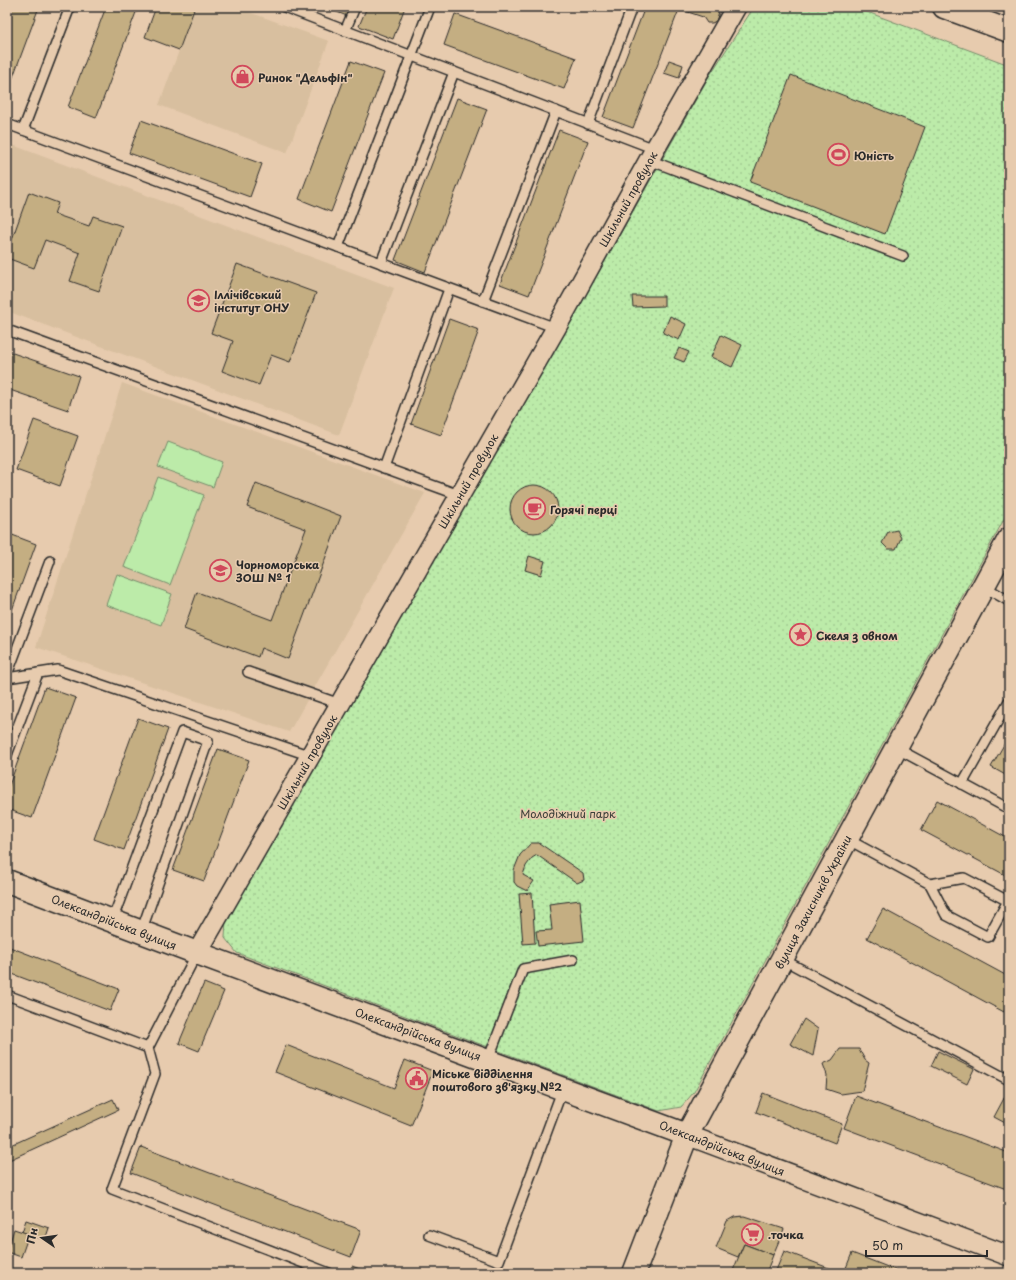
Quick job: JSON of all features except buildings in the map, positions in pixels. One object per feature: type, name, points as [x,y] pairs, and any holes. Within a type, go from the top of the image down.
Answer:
[{"type":"main road","points":[[944,7],[1008,28]]},
{"type":"main road","name":"вулиця Захисників України","points":[[634,1273],[687,1135],[1009,539]]},
{"type":"main road","name":"Олександрійська вулиця","points":[[7,881],[687,1135]]},
{"type":"street","name":"Шкільний провулок","points":[[197,953],[556,328],[652,154],[736,7]]},
{"type":"street","name":"Олександрійська вулиця","points":[[687,1135],[1009,1256]]},
{"type":"lane","points":[[24,130],[70,7]]},
{"type":"lane","points":[[284,7],[556,111],[588,124],[652,154],[903,256]]},
{"type":"lane","points":[[346,31],[355,7]]},
{"type":"lane","points":[[338,247],[430,7]]},
{"type":"lane","points":[[588,124],[632,7]]},
{"type":"lane","points":[[381,263],[454,72]]},
{"type":"lane","points":[[483,301],[556,111]]},
{"type":"lane","points":[[7,124],[556,328]]},
{"type":"lane","points":[[384,468],[449,288]]},
{"type":"lane","points":[[7,330],[459,495]]},
{"type":"lane","points":[[50,561],[7,677],[58,670],[311,756]]},
{"type":"lane","points":[[983,586],[1009,601]]},
{"type":"lane","points":[[248,672],[340,704]]},
{"type":"lane","points":[[7,755],[38,673]]},
{"type":"lane","points":[[962,784],[1009,701]]},
{"type":"lane","points":[[112,921],[182,732],[208,742],[141,932]]},
{"type":"lane","points":[[896,748],[1009,809]]},
{"type":"lane","points":[[847,839],[930,884],[946,915],[988,937],[1008,901],[964,878],[930,884]]},
{"type":"lane","points":[[197,953],[148,1048],[155,1074],[112,1189],[329,1273]]},
{"type":"lane","points":[[782,959],[1009,1080]]},
{"type":"lane","points":[[488,1060],[523,969],[573,960]]},
{"type":"lane","points":[[7,994],[148,1048]]},
{"type":"lane","points":[[429,1235],[499,1261],[564,1088]]},
{"type":"shaded area","name":"Ринок \"Дельфін\"","points":[[195,7],[235,7],[329,41],[287,153],[159,105]]},
{"type":"shaded area","name":"Іллічівський інститут ОНУ","points":[[7,143],[394,288],[339,435],[7,311]]},
{"type":"shaded area","name":"Чорноморська ЗОШ № 1","points":[[122,383],[425,493],[289,732],[36,647]]},
{"type":"green space","name":"Молодіжний парк","points":[[754,7],[854,7],[1009,65],[1009,510],[694,1092],[681,1107],[659,1111],[237,953],[225,938],[226,919],[597,275],[708,78]]},
{"type":"green space","points":[[168,442],[222,462],[213,487],[158,467]]},
{"type":"green space","points":[[158,477],[204,495],[170,585],[124,567]]},
{"type":"green space","points":[[117,574],[172,594],[161,625],[106,605]]},
{"type":"place","name":"Ринок \"Дельфін\"","points":[[242,77]]},
{"type":"place","name":"Юність","points":[[838,155]]},
{"type":"place","name":"Іллічівський інститут ОНУ","points":[[198,300]]},
{"type":"place","name":"Горячі перці","points":[[534,509]]},
{"type":"place","name":"Чорноморська ЗОШ № 1","points":[[221,570]]},
{"type":"place","name":"Скеля з овном","points":[[800,635]]},
{"type":"place","name":"Міське відділення поштового зв'язку №2","points":[[416,1079]]},
{"type":"place","name":".точка","points":[[752,1234]]}]
